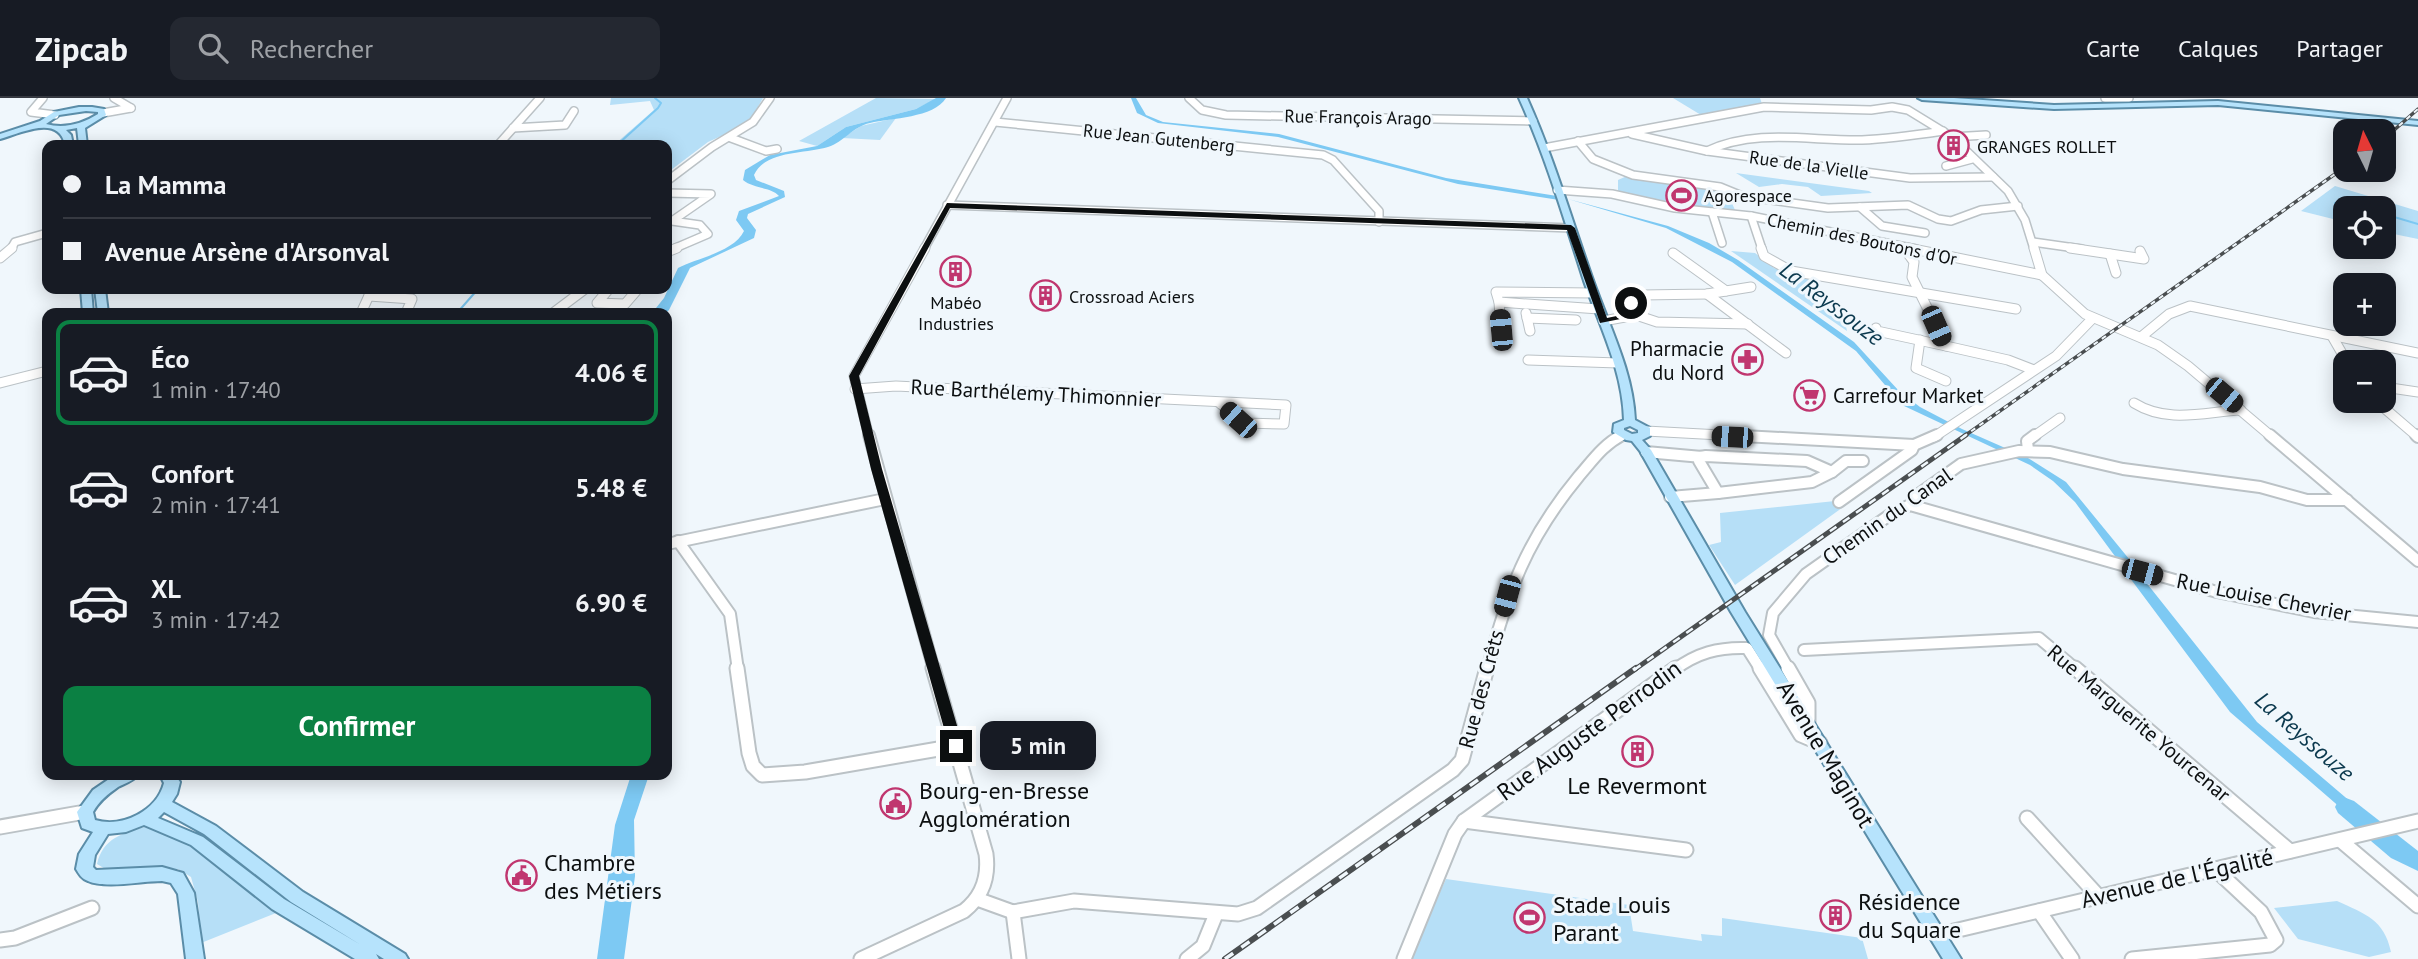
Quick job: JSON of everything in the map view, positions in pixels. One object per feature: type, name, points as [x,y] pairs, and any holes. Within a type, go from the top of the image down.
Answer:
[{"type":"main road","points":[[76,98],[80,107],[103,113]]},
{"type":"main road","points":[[1522,98],[1544,148],[1618,363],[1634,434]]},
{"type":"main road","points":[[1922,98],[2054,107],[2218,103],[2418,123]]},
{"type":"main road","points":[[56,115],[62,108],[63,99]]},
{"type":"main road","points":[[0,137],[56,115],[86,109]]},
{"type":"main road","points":[[82,140],[81,127],[103,113]]},
{"type":"main road","points":[[41,123],[47,128],[87,123]]},
{"type":"main road","points":[[60,128],[68,140]]},
{"type":"main road","points":[[1630,422],[1618,426],[1634,434]]},
{"type":"main road","name":"Avenue Maginot","points":[[1634,434],[1700,549],[1952,959]]},
{"type":"main road","points":[[113,780],[94,797],[85,812],[88,824],[103,829],[127,825],[143,818],[162,804],[172,789],[170,780]]},
{"type":"main road","points":[[162,804],[210,830],[297,897],[399,959]]},
{"type":"main road","points":[[143,818],[197,841],[278,904],[370,959]]},
{"type":"main road","points":[[103,829],[83,860],[84,869],[90,875],[107,878],[160,873],[177,878],[186,893],[195,959]]},
{"type":"street","points":[[43,98],[30,112],[56,115]]},
{"type":"street","points":[[103,113],[131,108],[114,98]]},
{"type":"street","points":[[502,140],[540,98]]},
{"type":"street","points":[[672,177],[715,145],[755,123],[770,98]]},
{"type":"street","points":[[861,959],[958,915],[977,899],[985,886],[988,865],[855,388],[857,366],[1007,98]]},
{"type":"street","name":"Rue François Arago","points":[[1189,98],[1202,110],[1226,115],[1533,121]]},
{"type":"street","points":[[1766,98],[1773,116]]},
{"type":"street","points":[[2105,98],[2129,98]]},
{"type":"street","points":[[1544,148],[1768,107],[1871,110],[1892,107],[1908,110],[1952,137],[2018,206],[2033,242],[2042,275],[2078,309],[2093,318],[2141,337],[2188,366],[2418,561]]},
{"type":"street","points":[[513,128],[565,125],[574,111]]},
{"type":"street","name":"Rue Jean Gutenberg","points":[[995,122],[1323,155],[1333,160],[1379,211],[1379,222]]},
{"type":"street","points":[[1707,151],[1718,144],[1757,140],[1866,140],[1943,131]]},
{"type":"street","name":"Rue de la Vielle","points":[[1626,132],[1707,151],[1910,178],[1993,177]]},
{"type":"street","points":[[1952,137],[1986,135]]},
{"type":"street","points":[[731,138],[766,151],[777,149]]},
{"type":"street","points":[[1578,141],[1593,159],[1633,174],[1720,187],[1742,196],[1811,205],[1908,205],[1938,219],[1951,220],[1981,210],[2018,206]]},
{"type":"street","points":[[1946,166],[1972,159]]},
{"type":"street","name":"Chemin des Boutons d'Or","points":[[1557,190],[1612,194],[1675,208],[1751,216],[2042,275]]},
{"type":"street","points":[[672,193],[711,194],[699,207],[682,212],[672,221],[683,225],[700,225],[708,234],[672,249]]},
{"type":"street","points":[[947,205],[1571,228]]},
{"type":"street","points":[[1802,226],[1811,205]]},
{"type":"street","points":[[1860,207],[1882,226],[1925,233]]},
{"type":"street","points":[[1712,212],[1722,243]]},
{"type":"street","points":[[1751,216],[1761,251],[1772,263],[1791,271],[1825,279],[2016,309]]},
{"type":"street","points":[[0,258],[11,250],[15,242],[42,234]]},
{"type":"street","points":[[2033,242],[2144,259],[2140,251]]},
{"type":"street","points":[[1903,247],[1914,262],[1912,277],[1945,346]]},
{"type":"street","points":[[1673,253],[1726,291]]},
{"type":"street","points":[[2110,254],[2116,273]]},
{"type":"street","points":[[1825,279],[1836,273]]},
{"type":"street","points":[[1636,315],[1631,299],[1642,295],[1707,294],[1752,287]]},
{"type":"street","points":[[1501,330],[1496,292],[1593,293]]},
{"type":"street","points":[[382,294],[412,299],[408,308]]},
{"type":"street","points":[[560,308],[578,294]]},
{"type":"street","points":[[605,294],[597,303],[625,304],[634,294]]},
{"type":"street","points":[[1707,294],[1786,353]]},
{"type":"street","points":[[1499,302],[1599,309]]},
{"type":"street","points":[[1524,304],[1530,331]]},
{"type":"street","points":[[2141,337],[2151,331],[2173,308],[2190,306],[2418,353]]},
{"type":"street","points":[[1603,321],[1636,315],[1657,322],[1748,324]]},
{"type":"street","points":[[1527,318],[1576,320]]},
{"type":"street","points":[[1634,434],[1914,445],[1928,441],[2056,356],[2093,318]]},
{"type":"street","points":[[1876,328],[1877,331],[2008,360],[2034,370]]},
{"type":"street","points":[[2332,336],[2340,350]]},
{"type":"street","points":[[1920,340],[1916,369],[1946,381]]},
{"type":"street","points":[[1528,360],[1618,363]]},
{"type":"street","points":[[0,383],[42,372]]},
{"type":"street","name":"Rue Barthélemy Thimonnier","points":[[855,388],[896,386],[1286,405],[1284,424],[1245,423],[1218,402]]},
{"type":"street","points":[[2396,389],[2418,392]]},
{"type":"street","points":[[2134,403],[2145,412],[2161,417],[2241,410]]},
{"type":"street","points":[[2390,413],[2418,437]]},
{"type":"street","points":[[2023,450],[2027,441],[2060,418]]},
{"type":"street","name":"Rue des Crêts","points":[[1013,912],[1073,901],[1216,914],[1238,914],[1257,908],[1380,824],[1453,770],[1462,760],[1507,596],[1521,564],[1554,506],[1606,443],[1634,434]]},
{"type":"street","points":[[1778,439],[1786,460]]},
{"type":"street","points":[[1839,502],[1912,450],[1914,445]]},
{"type":"street","name":"Chemin du Canal","points":[[1808,725],[1808,703],[1769,635],[1773,613],[1806,574],[1891,514],[1910,505],[1919,494],[1961,464],[2023,450],[2050,452],[2123,469],[2260,486],[2307,500],[2347,500]]},
{"type":"street","points":[[1646,452],[1814,462],[1832,472]]},
{"type":"street","points":[[1702,457],[1700,463],[1718,493]]},
{"type":"street","points":[[1670,497],[1812,482],[1846,461],[1863,461]]},
{"type":"street","points":[[885,499],[672,542],[730,614],[749,753],[753,766],[762,775],[805,772],[956,746]]},
{"type":"street","name":"Rue Louise Chevrier","points":[[1910,505],[2217,592],[2314,612],[2418,622]]},
{"type":"street","name":"Rue Marguerite Yourcenar","points":[[1804,650],[2039,639],[2290,851]]},
{"type":"street","name":"Rue Auguste Perrodin","points":[[1404,959],[1455,834],[1464,821],[1693,656],[1724,647],[1747,648],[1801,735],[1819,743]]},
{"type":"street","points":[[0,827],[85,812]]},
{"type":"street","points":[[2027,818],[2099,897]]},
{"type":"street","points":[[1464,821],[1686,850]]},
{"type":"street","name":"Avenue de l'Égalité","points":[[1937,935],[2418,821]]},
{"type":"street","points":[[2340,839],[2418,905]]},
{"type":"street","points":[[2132,959],[2270,945],[2276,940],[2275,932],[2265,918],[2215,869]]},
{"type":"street","points":[[977,899],[995,908],[1013,912],[1018,959]]},
{"type":"street","points":[[0,940],[15,938],[92,908]]},
{"type":"street","points":[[2039,911],[2072,959]]},
{"type":"street","points":[[1187,959],[1203,946],[1216,914]]},
{"type":"shaded area","points":[[611,98],[763,98],[748,124],[708,142],[672,169],[672,140],[620,140],[654,110],[650,101],[610,105]]},
{"type":"shaded area","points":[[876,98],[936,99],[916,109],[846,127],[817,146],[799,141]]},
{"type":"shaded area","points":[[1673,98],[1760,98],[1762,104],[1701,115]]},
{"type":"shaded area","points":[[896,118],[880,140],[842,138],[861,126]]},
{"type":"shaded area","points":[[1736,173],[1872,193],[1821,196],[1808,187],[1782,184],[1759,187]]},
{"type":"shaded area","name":"Agorespace","points":[[1627,176],[1721,189],[1737,197],[1730,199],[1735,210],[1678,206],[1618,193],[1618,180]]},
{"type":"shaded area","points":[[2335,186],[2368,196],[2333,196],[2333,219],[2301,211]]},
{"type":"shaded area","points":[[2396,204],[2418,211],[2418,239],[2396,234]]},
{"type":"shaded area","points":[[1731,251],[1755,253],[1774,268],[1811,280],[1811,286],[1822,299],[1841,302],[1847,331]]},
{"type":"shaded area","points":[[1835,501],[1846,505],[1735,585],[1709,545],[1721,542],[1720,513]]},
{"type":"shaded area","points":[[145,827],[176,834],[281,911],[201,943],[198,902],[191,877],[178,869],[107,870],[97,864],[109,842],[122,834]]},
{"type":"shaded area","name":"Stade Louis Parant","points":[[1446,879],[1629,905],[1633,931],[1702,941],[1701,934],[1722,936],[1722,918],[1862,938],[1868,959],[1409,959]]},
{"type":"shaded area","points":[[2337,901],[2372,919],[2384,932],[2391,952],[2369,957],[2298,939],[2274,908]]},
{"type":"water","points":[[936,98],[946,98],[932,110],[870,123],[828,147],[776,157],[759,167],[754,175],[756,180],[784,191],[785,197],[748,214],[747,218],[756,230],[754,238],[690,268],[670,308],[656,308],[666,294],[672,294],[672,281],[678,268],[724,249],[739,238],[744,231],[736,220],[739,211],[779,196],[743,180],[745,170],[770,155],[817,146],[846,127],[916,109]]},
{"type":"water","points":[[1131,98],[1136,98],[1146,115],[1163,122],[1279,134],[1446,178],[1557,196],[1559,200],[1458,184],[1278,137],[1158,123],[1137,113]]},
{"type":"water","points":[[1568,199],[1668,226],[1709,243],[1738,260],[1854,342],[1899,391],[1920,407],[2028,458],[2066,482],[2134,565],[2120,563],[2075,502],[2053,481],[2030,465],[1902,405],[1856,351],[1732,262],[1666,228]]},
{"type":"water","points":[[2124,570],[2141,576],[2257,722],[2372,820],[2357,822],[2230,712]]},
{"type":"water","points":[[629,780],[647,780],[634,820],[635,876],[624,959],[597,959],[615,825]]},
{"type":"water","points":[[2392,835],[2418,853],[2418,869],[2372,839]]},
{"type":"waterway","points":[[623,140],[658,108],[661,103],[655,98]]},
{"type":"waterway","points":[[2396,218],[2418,224]]},
{"type":"waterway","points":[[461,308],[474,294]]},
{"type":"waterway","name":"La Reyssouze","points":[[2346,807],[2399,851],[2418,862]]},
{"type":"railway","points":[[2396,128],[2418,109]]},
{"type":"railway","points":[[1963,437],[2333,175]]},
{"type":"railway","points":[[1634,670],[1966,435]]},
{"type":"railway","points":[[1225,959],[1636,668]]},
{"type":"place","name":"GRANGES ROLLET","points":[[1954,146]]},
{"type":"place","name":"Agorespace","points":[[1681,195]]},
{"type":"place","name":"Mabéo Industries","points":[[956,272]]},
{"type":"place","name":"Crossroad Aciers","points":[[1046,296]]},
{"type":"place","name":"Pharmacie du Nord","points":[[1747,360]]},
{"type":"place","name":"Carrefour Market","points":[[1810,395]]},
{"type":"place","name":"Le Revermont","points":[[1637,751]]},
{"type":"place","name":"Bourg-en-Bresse Agglomération","points":[[896,804]]},
{"type":"place","name":"Chambre des Métiers","points":[[521,876]]},
{"type":"place","name":"Résidence du Square","points":[[1835,915]]},
{"type":"place","name":"Stade Louis Parant","points":[[1530,918]]},
{"type":"route","points":[[956,746],[876,469],[854,376],[857,366],[947,205],[1571,228],[1603,321],[1636,315],[1631,303]]}]
